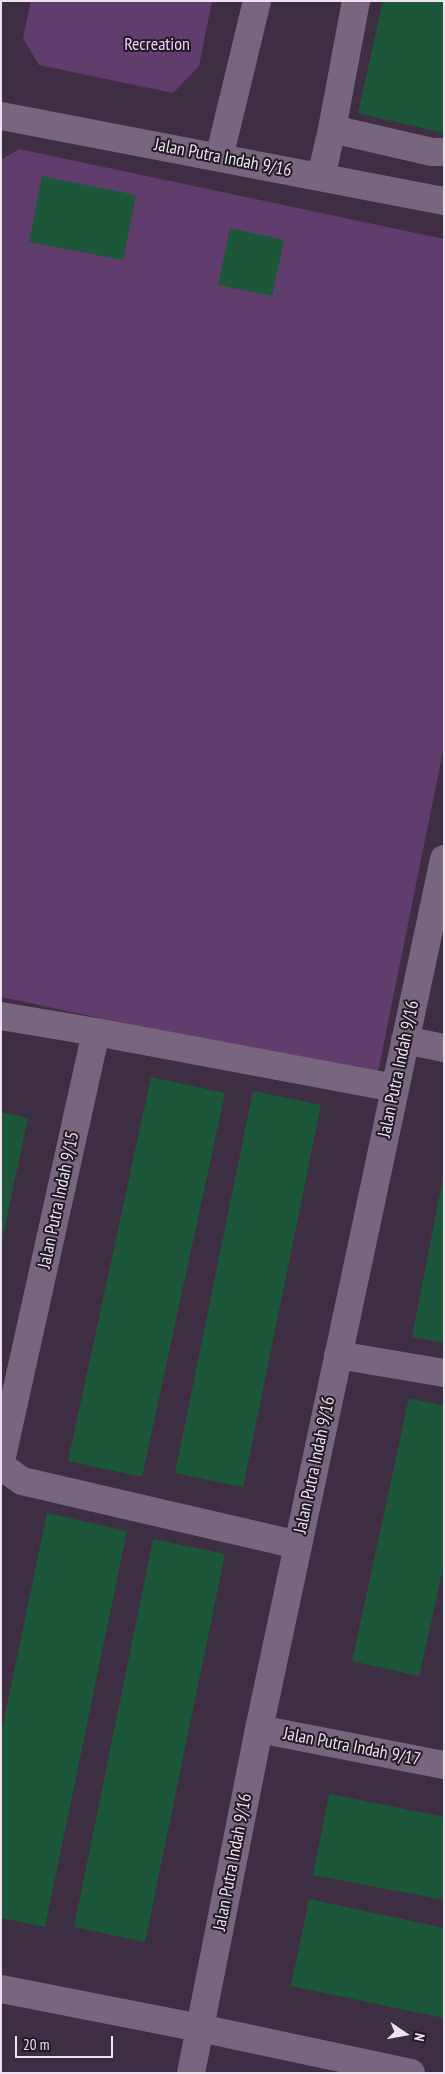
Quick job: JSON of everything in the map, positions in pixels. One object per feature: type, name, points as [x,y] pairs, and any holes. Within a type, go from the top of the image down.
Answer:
[{"type":"street","points":[[219,158],[256,1]]},
{"type":"street","points":[[321,176],[332,129],[356,1]]},
{"type":"street","name":"Jalan Putra Indah 9/16","points":[[1,116],[444,201]]},
{"type":"street","points":[[332,129],[432,152],[444,152]]},
{"type":"street","name":"Jalan Putra Indah 9/16","points":[[191,2073],[259,1729],[444,859]]},
{"type":"street","points":[[1,1016],[395,1088]]},
{"type":"street","name":"Jalan Putra Indah 9/15","points":[[1,1461],[96,1032]]},
{"type":"street","points":[[405,1040],[444,1048]]},
{"type":"street","points":[[338,1355],[444,1373]]},
{"type":"street","points":[[1,1466],[22,1481],[298,1545]]},
{"type":"street","name":"Jalan Putra Indah 9/17","points":[[259,1729],[444,1765]]},
{"type":"street","points":[[1,1989],[200,2028],[411,2073]]},
{"type":"green space","name":"Recreation","points":[[31,1],[212,1],[199,66],[173,93],[39,65],[23,38]]},
{"type":"green space","points":[[19,149],[444,239],[444,746],[377,1077],[1,997],[1,160]]},
{"type":"building","points":[[383,1],[444,1],[444,133],[358,113]]},
{"type":"building","points":[[42,176],[136,195],[123,260],[29,242]]},
{"type":"building","points":[[230,228],[284,240],[272,296],[218,285]]},
{"type":"building","points":[[151,1077],[225,1093],[142,1477],[68,1461]]},
{"type":"building","points":[[253,1091],[321,1105],[243,1487],[175,1473]]},
{"type":"building","points":[[1,1112],[28,1118],[2,1240],[1,1240]]},
{"type":"building","points":[[444,1179],[444,1343],[412,1337]]},
{"type":"building","points":[[409,1398],[444,1406],[444,1563],[419,1676],[352,1661]]},
{"type":"building","points":[[47,1513],[127,1531],[45,1927],[1,1918],[1,1734]]},
{"type":"building","points":[[153,1539],[225,1554],[145,1942],[74,1927]]},
{"type":"building","points":[[329,1794],[444,1817],[444,1900],[313,1875]]},
{"type":"building","points":[[309,1899],[444,1928],[444,2018],[291,1986]]}]
